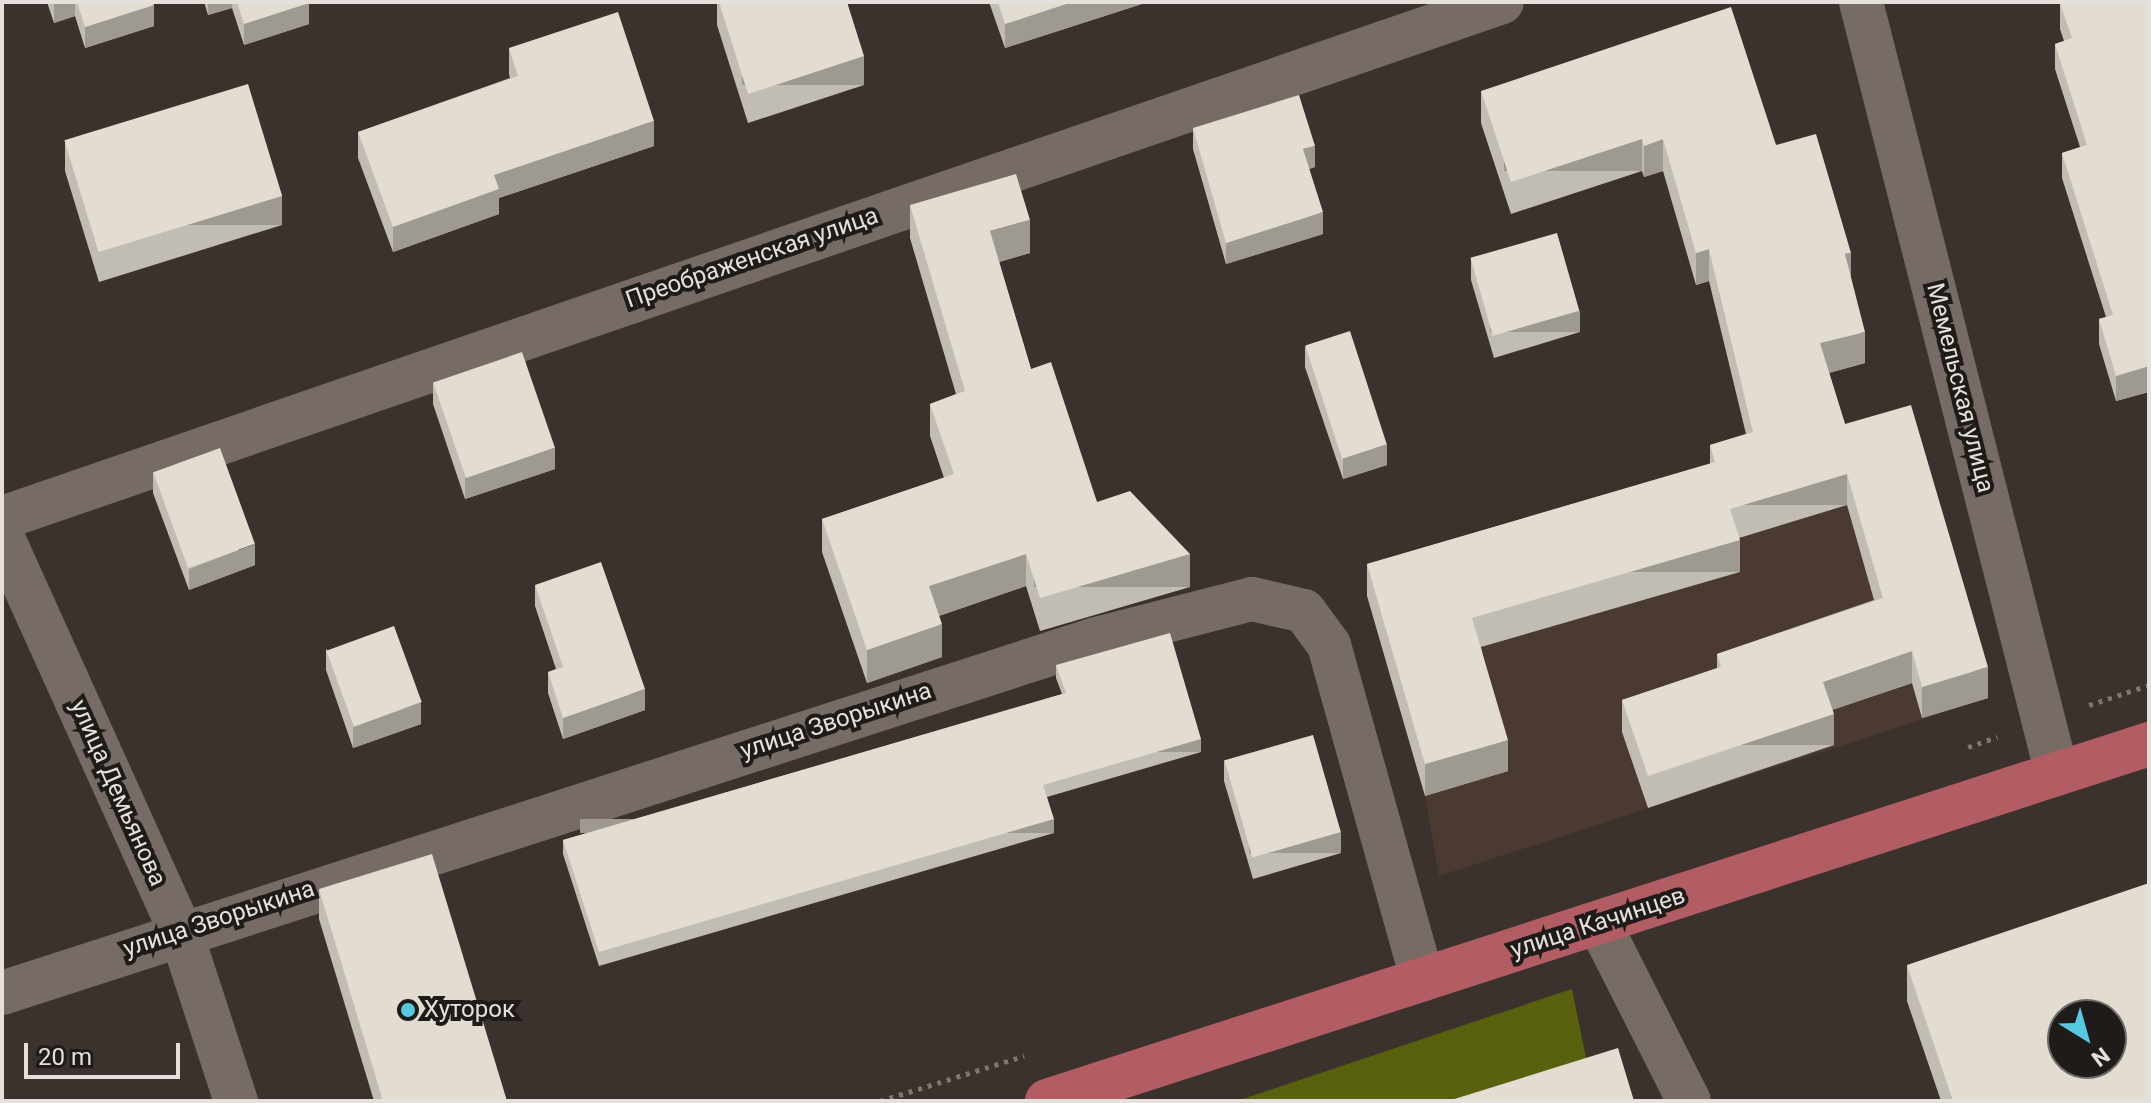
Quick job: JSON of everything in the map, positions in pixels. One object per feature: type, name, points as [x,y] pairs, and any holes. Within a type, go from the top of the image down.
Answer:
[{"type":"main road","name":"улица Качинцев","points":[[1047,1101],[2149,744]]},
{"type":"street","name":"Преображенская улица","points":[[2,518],[1502,2]]},
{"type":"street","name":"Мемельская улица","points":[[1861,2],[2057,774]]},
{"type":"street","name":"улица Демьянова","points":[[2,536],[180,930],[236,1101]]},
{"type":"street","name":"улица Зворыкина","points":[[2,993],[180,930],[1096,639],[1252,599],[1304,611],[1329,645],[1422,979]]},
{"type":"street","points":[[1599,923],[1689,1101]]},
{"type":"shaded area","points":[[1911,436],[1988,698],[1439,876],[1425,796],[1367,596]]},
{"type":"green space","points":[[1572,989],[1586,1058],[1467,1101],[1237,1101]]},
{"type":"building","points":[[77,2],[153,2],[154,5],[85,27]]},
{"type":"building","points":[[237,2],[308,2],[309,3],[244,24]]},
{"type":"building","points":[[719,2],[847,2],[864,56],[748,94]]},
{"type":"building","points":[[998,2],[1072,2],[1005,24]]},
{"type":"building","points":[[2149,2],[2149,366],[2116,376],[2099,319],[2113,315],[2062,153],[2087,145],[2055,44],[2072,38],[2060,4]]},
{"type":"building","points":[[1731,7],[1776,145],[1816,134],[1851,253],[1845,254],[1865,332],[1820,343],[1845,424],[1911,405],[1988,667],[1922,687],[1912,651],[1823,682],[1834,714],[1648,776],[1622,700],[1721,667],[1717,654],[1883,598],[1847,474],[1730,509],[1740,540],[1472,618],[1508,740],[1425,764],[1367,564],[1715,462],[1710,445],[1753,432],[1709,249],[1696,253],[1663,139],[1644,146],[1642,139],[1511,182],[1481,91]]},
{"type":"building","points":[[618,12],[654,121],[494,175],[499,189],[393,227],[358,132],[518,76],[509,48]]},
{"type":"building","points":[[248,84],[282,196],[99,252],[64,140]]},
{"type":"building","points":[[1299,95],[1315,146],[1303,149],[1323,212],[1226,243],[1193,128]]},
{"type":"building","points":[[1016,174],[1030,220],[990,231],[1031,369],[1051,362],[1097,502],[1130,491],[1190,554],[1040,598],[1026,554],[929,586],[942,624],[867,650],[822,519],[954,474],[930,404],[965,391],[910,205]]},
{"type":"building","points":[[1557,233],[1579,311],[1493,336],[1470,258]]},
{"type":"building","points":[[1350,331],[1387,444],[1342,459],[1305,346]]},
{"type":"building","points":[[522,352],[555,447],[466,478],[433,383]]},
{"type":"building","points":[[220,448],[255,544],[188,568],[153,472]]},
{"type":"building","points":[[601,562],[645,689],[563,718],[548,672],[563,667],[535,585]]},
{"type":"building","points":[[394,626],[422,702],[354,727],[326,651]]},
{"type":"building","points":[[1170,633],[1201,739],[1043,785],[1054,819],[599,952],[563,840],[1066,693],[1056,665]]},
{"type":"building","points":[[1313,735],[1341,832],[1252,857],[1225,760]]},
{"type":"building","name":"Хуторок","points":[[432,854],[507,1101],[383,1101],[319,889]]},
{"type":"building","points":[[2149,883],[2149,1101],[1953,1101],[1907,965]]},
{"type":"building","points":[[1618,1048],[1634,1101],[1448,1101]]},
{"type":"place","name":"Хуторок","points":[[408,1010]]}]
